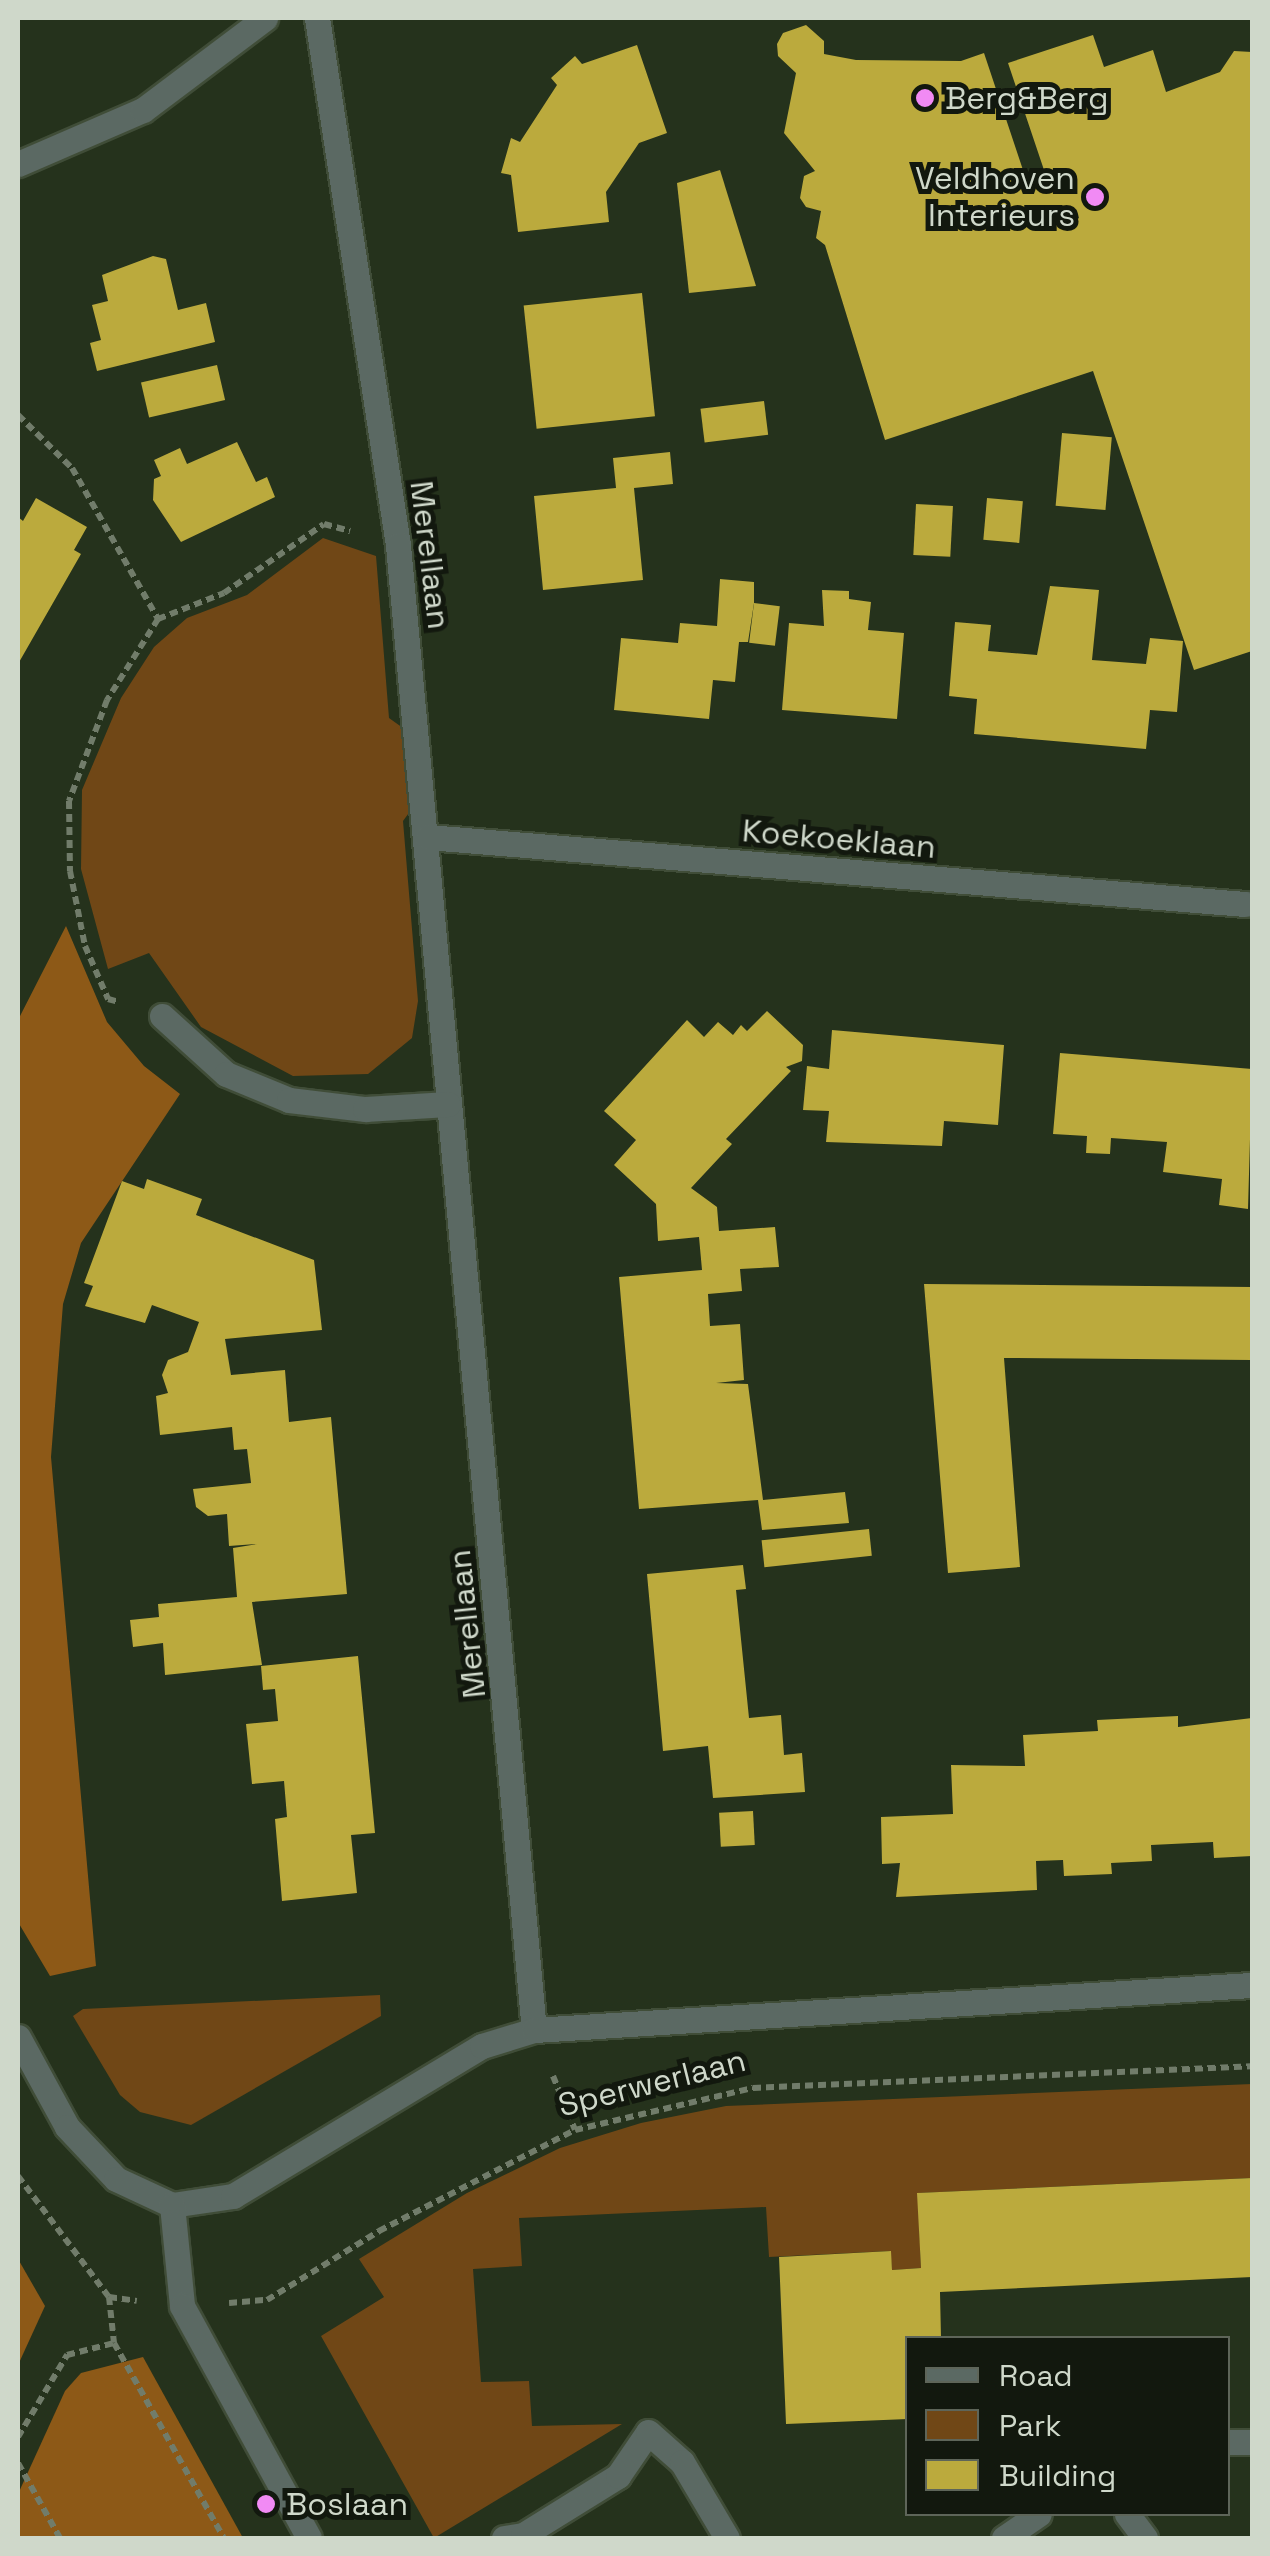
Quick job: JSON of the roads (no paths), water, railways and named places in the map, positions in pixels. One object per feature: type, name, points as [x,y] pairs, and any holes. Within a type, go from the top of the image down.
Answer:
[{"type":"street","points":[[18,164],[143,110],[265,18]]},
{"type":"street","name":"Merellaan","points":[[317,18],[398,545],[428,838],[448,1104],[534,2030]]},
{"type":"street","name":"Koekoeklaan","points":[[428,838],[1246,904]]},
{"type":"street","points":[[162,1016],[226,1074],[288,1100],[365,1109],[448,1104]]},
{"type":"street","name":"Sperwerlaan","points":[[172,2204],[233,2196],[482,2046],[534,2030],[1252,1985]]},
{"type":"street","points":[[18,2037],[68,2127],[116,2179],[172,2204],[182,2306],[310,2538]]},
{"type":"street","points":[[504,2538],[523,2535],[618,2476],[648,2432],[682,2462],[727,2538]]},
{"type":"street","points":[[1004,2538],[1035,2516]]},
{"type":"street","points":[[1128,2516],[1145,2538]]},
{"type":"place","name":"Berg&Berg","points":[[925,98]]},
{"type":"place","name":"Veldhoven Interieurs","points":[[1095,197]]},
{"type":"place","name":"Boslaan","points":[[266,2504]]}]
